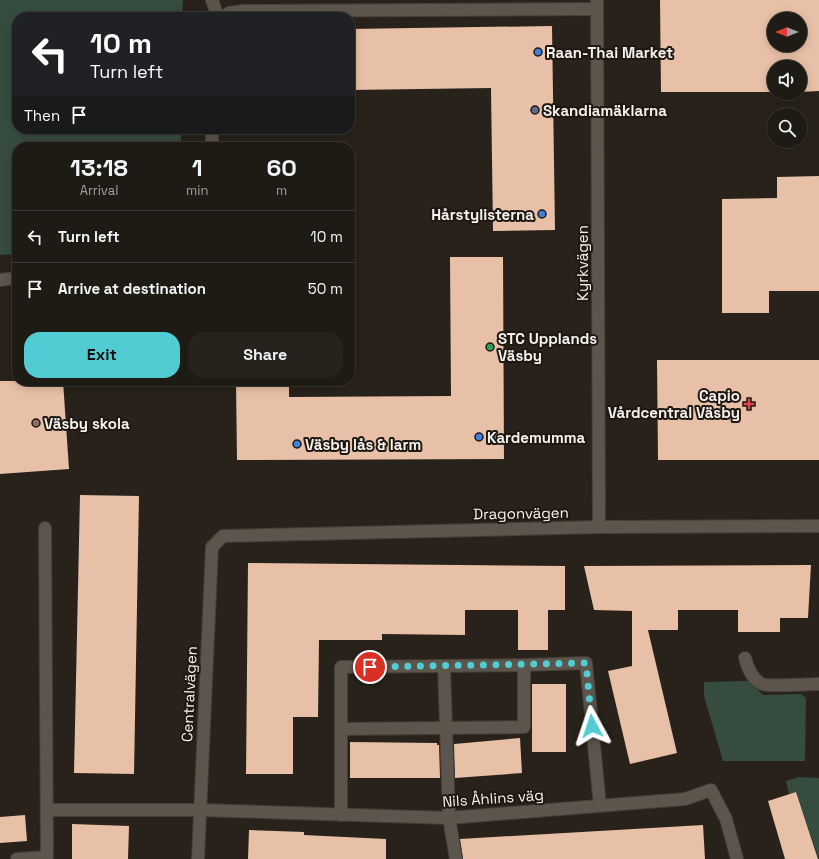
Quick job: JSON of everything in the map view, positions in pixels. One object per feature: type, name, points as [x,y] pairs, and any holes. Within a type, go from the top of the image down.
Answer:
[{"type":"street","points":[[212,0],[216,12]]},
{"type":"street","points":[[236,12],[597,5]]},
{"type":"street","name":"Kyrkvägen","points":[[597,5],[599,527]]},
{"type":"street","points":[[0,280],[12,279]]},
{"type":"street","name":"Dragonvägen","points":[[223,536],[599,527],[819,526]]},
{"type":"street","points":[[17,859],[47,857],[45,528]]},
{"type":"street","name":"Centralvägen","points":[[198,859],[212,547],[223,536]]},
{"type":"street","points":[[745,658],[748,668],[754,678],[763,684],[819,684]]},
{"type":"street","points":[[341,815],[341,667],[586,663],[600,806]]},
{"type":"street","points":[[341,729],[524,727],[524,665]]},
{"type":"street","points":[[444,666],[449,818],[456,859]]},
{"type":"street","name":"Nils Åhlins väg","points":[[47,810],[200,810],[449,818],[685,799],[711,790],[726,819],[737,859]]},
{"type":"green space","points":[[0,0],[183,0],[182,12],[12,12],[12,134],[181,134],[181,142],[12,142],[12,254],[0,255]]},
{"type":"green space","points":[[748,681],[763,695],[801,694],[806,698],[805,761],[723,761],[704,696],[704,682]]},
{"type":"green space","points":[[799,777],[819,778],[819,859],[796,792],[789,794],[786,781]]},
{"type":"building","points":[[660,0],[819,0],[819,91],[807,92],[807,60],[767,60],[767,92],[661,92]]},
{"type":"building","points":[[552,26],[555,230],[493,231],[491,88],[355,90],[355,29]]},
{"type":"building","points":[[819,176],[819,291],[769,291],[769,313],[722,313],[722,199],[777,198],[777,177]]},
{"type":"building","points":[[450,257],[503,257],[504,459],[237,460],[236,386],[289,386],[289,397],[451,396]]},
{"type":"building","points":[[657,360],[819,360],[819,460],[658,460]]},
{"type":"building","points":[[0,381],[12,381],[12,386],[63,386],[69,469],[0,474]]},
{"type":"building","points":[[80,495],[139,496],[134,774],[74,773]]},
{"type":"building","points":[[248,563],[565,566],[565,610],[548,610],[548,650],[518,650],[518,610],[465,610],[465,635],[382,634],[382,640],[319,640],[318,717],[293,717],[293,774],[246,774]]},
{"type":"building","points":[[811,565],[808,618],[780,618],[780,632],[738,632],[738,610],[678,610],[678,630],[648,630],[677,753],[630,764],[608,671],[632,666],[632,611],[594,610],[584,566]]},
{"type":"building","points":[[532,684],[566,684],[566,752],[532,752]]},
{"type":"building","points":[[520,738],[522,773],[455,778],[454,744]]},
{"type":"building","points":[[350,742],[437,743],[437,745],[439,745],[440,778],[350,778]]},
{"type":"building","points":[[796,792],[818,859],[785,859],[768,801]]},
{"type":"building","points":[[25,815],[27,841],[0,843],[0,817]]},
{"type":"building","points":[[72,824],[129,826],[128,859],[72,859]]},
{"type":"building","points":[[703,825],[705,859],[463,859],[460,839]]},
{"type":"building","points":[[249,830],[304,832],[304,835],[386,839],[386,859],[248,859]]},
{"type":"place","name":"Raan-Thai Market","points":[[538,52]]},
{"type":"place","name":"Skandiamäklarna","points":[[535,110]]},
{"type":"place","name":"Hårstylisterna","points":[[542,214]]},
{"type":"place","name":"STC Upplands Väsby","points":[[490,347]]},
{"type":"place","name":"Capio Vårdcentral Väsby","points":[[749,404]]},
{"type":"place","name":"Väsby skola","points":[[36,423]]},
{"type":"place","name":"Kardemumma","points":[[479,437]]},
{"type":"place","name":"Väsby lås & larm","points":[[297,444]]},
{"type":"route","points":[[370,667],[586,663],[592,726]]}]
